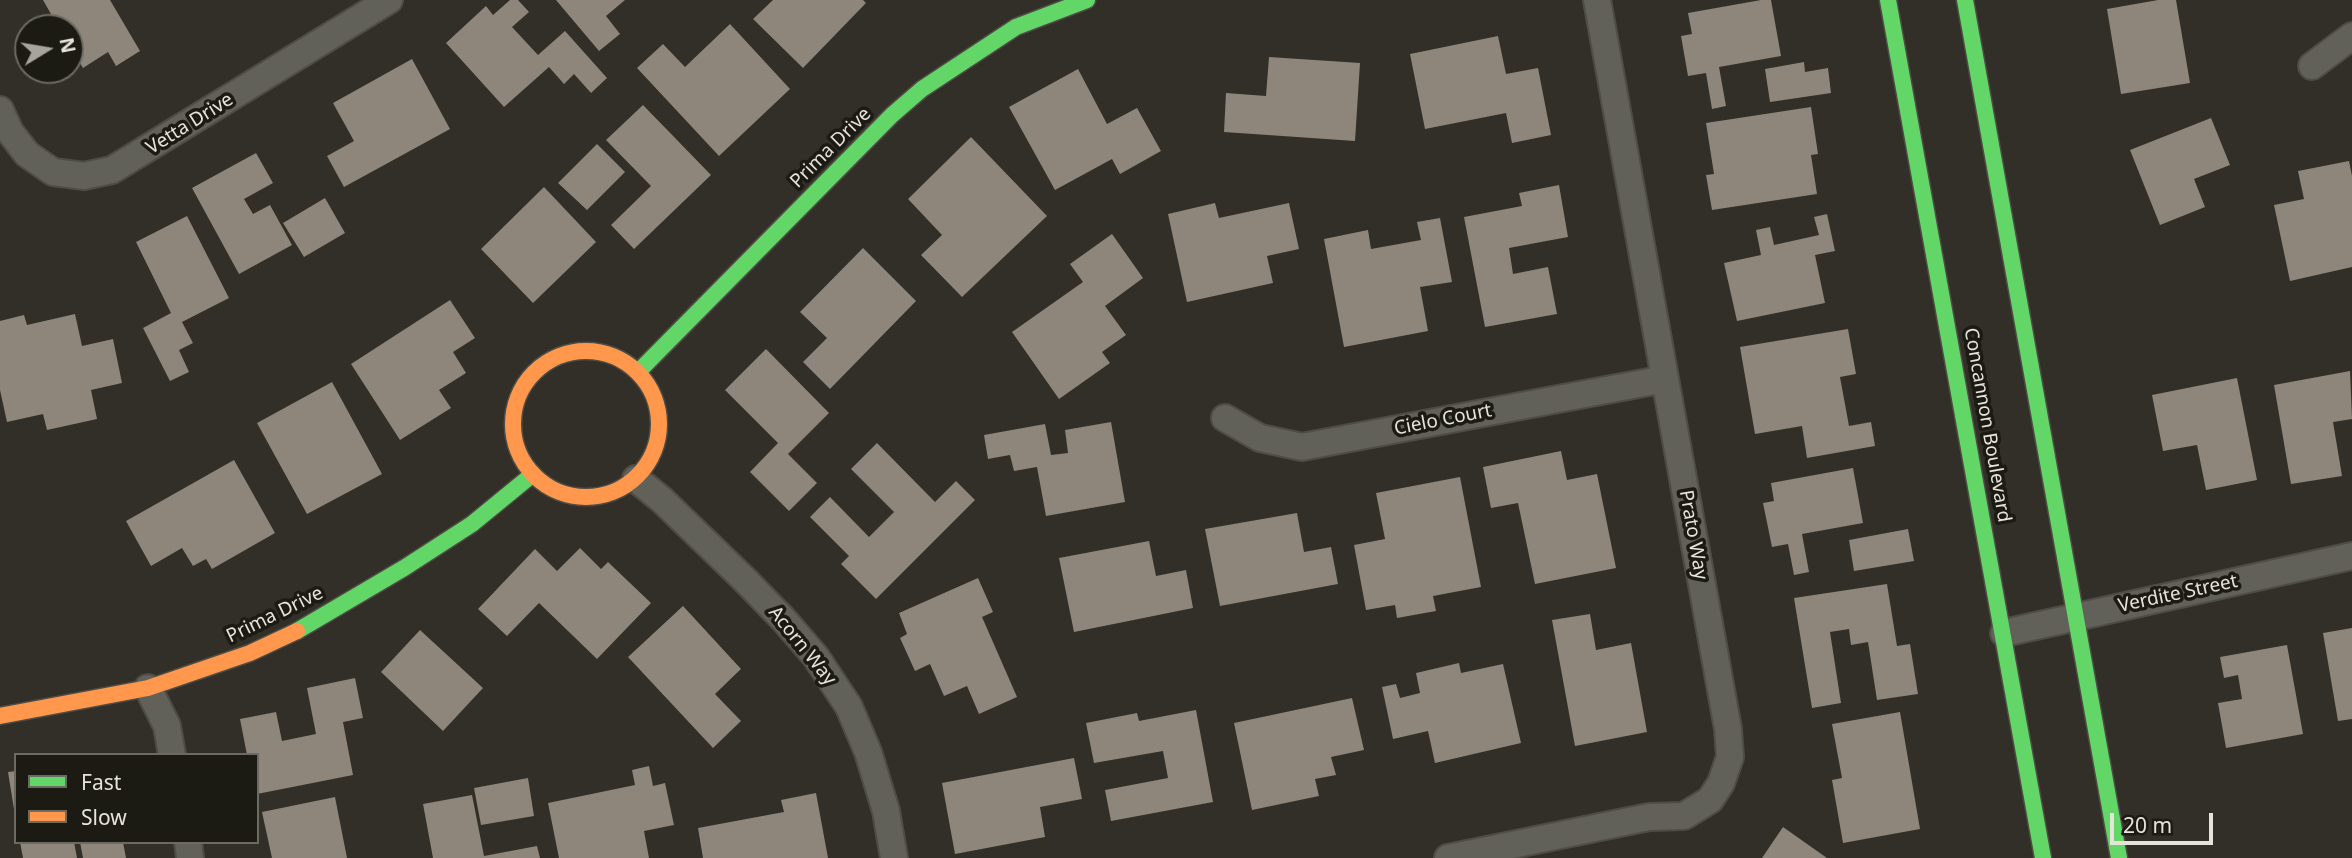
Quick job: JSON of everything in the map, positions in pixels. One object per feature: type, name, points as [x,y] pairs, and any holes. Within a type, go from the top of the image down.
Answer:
[{"type":"main road","name":"Prima Drive","points":[[638,372],[892,115],[922,89],[1016,27],[1087,0]]},
{"type":"main road","name":"Concannon Boulevard","points":[[1888,0],[2043,858]]},
{"type":"main road","points":[[1965,0],[2119,858]]},
{"type":"main road","points":[[573,351],[602,352],[620,358],[638,372],[656,398],[659,436],[647,466],[636,479],[622,489],[600,497],[585,498],[552,488],[533,474],[519,452],[513,422],[520,394],[539,367],[573,351]]},
{"type":"main road","name":"Prima Drive","points":[[0,716],[148,688],[250,653],[338,608],[472,524],[533,474]]},
{"type":"street","name":"Vetta Drive","points":[[0,110],[10,132],[27,154],[53,172],[84,176],[112,170],[388,0]]},
{"type":"street","name":"Prato Way","points":[[1448,858],[1649,817],[1684,816],[1710,800],[1721,783],[1730,757],[1728,729],[1597,0]]},
{"type":"street","points":[[2312,66],[2352,36]]},
{"type":"street","name":"Cielo Court","points":[[1225,418],[1260,438],[1302,447],[1665,379]]},
{"type":"street","name":"Acorn Way","points":[[636,479],[662,500],[745,580],[816,657],[849,707],[869,752],[886,811],[894,858]]},
{"type":"street","name":"Verdite Street","points":[[2004,633],[2352,556]]},
{"type":"street","points":[[148,688],[167,726],[172,753]]},
{"type":"building","points":[[43,0],[110,0],[140,51],[116,66],[108,52],[84,67],[84,14],[51,14]]},
{"type":"building","points":[[510,0],[518,0],[529,12],[512,27],[538,55],[565,31],[607,78],[591,93],[574,74],[564,84],[549,67],[504,107],[446,43],[486,6],[493,15]]},
{"type":"building","points":[[556,0],[625,0],[606,16],[620,34],[599,51]]},
{"type":"building","points":[[773,0],[863,0],[866,3],[803,68],[753,19]]},
{"type":"building","points":[[1771,0],[1781,56],[1719,67],[1726,106],[1712,109],[1706,73],[1688,76],[1681,36],[1692,34],[1688,13]]},
{"type":"building","points":[[2158,0],[2176,0],[2190,83],[2121,94],[2107,9]]},
{"type":"building","points":[[730,24],[790,89],[719,156],[637,68],[663,44],[685,67]]},
{"type":"building","points":[[1498,36],[1506,74],[1538,68],[1551,135],[1512,143],[1506,113],[1425,129],[1410,54]]},
{"type":"building","points":[[1269,57],[1360,63],[1355,141],[1224,132],[1226,93],[1266,96]]},
{"type":"building","points":[[412,59],[450,129],[344,187],[327,156],[354,141],[333,103]]},
{"type":"building","points":[[1804,62],[1805,72],[1828,68],[1831,93],[1770,102],[1765,69]]},
{"type":"building","points":[[1078,69],[1107,124],[1137,108],[1161,151],[1120,174],[1112,159],[1055,190],[1009,107]]},
{"type":"building","points":[[643,105],[711,175],[634,249],[611,225],[651,186],[606,140]]},
{"type":"building","points":[[1811,107],[1818,154],[1811,155],[1817,194],[1712,210],[1706,175],[1714,174],[1706,123]]},
{"type":"building","points":[[2211,118],[2230,165],[2194,179],[2205,207],[2160,225],[2130,150]]},
{"type":"building","points":[[971,137],[1047,216],[962,297],[921,255],[942,235],[908,199]]},
{"type":"building","points":[[597,144],[625,172],[587,210],[558,183]]},
{"type":"building","points":[[256,153],[273,183],[244,199],[253,214],[270,205],[292,245],[239,274],[192,188]]},
{"type":"building","points":[[2349,161],[2352,176],[2352,267],[2290,281],[2274,205],[2304,199],[2298,171]]},
{"type":"building","points":[[1559,185],[1568,237],[1509,248],[1513,274],[1548,267],[1557,314],[1485,327],[1464,217],[1522,206],[1519,193]]},
{"type":"building","points":[[544,187],[596,242],[533,303],[481,249]]},
{"type":"building","points":[[325,198],[345,233],[304,257],[283,223]]},
{"type":"building","points":[[1215,203],[1219,218],[1289,203],[1299,249],[1267,256],[1273,283],[1187,302],[1168,214]]},
{"type":"building","points":[[1827,214],[1835,251],[1815,255],[1825,303],[1737,321],[1724,263],[1761,255],[1756,230],[1770,227],[1774,245],[1819,235],[1814,217]]},
{"type":"building","points":[[187,216],[229,298],[182,322],[193,343],[179,350],[189,372],[170,381],[143,328],[171,313],[136,242]]},
{"type":"building","points":[[1440,218],[1452,282],[1420,287],[1428,331],[1344,347],[1324,239],[1368,230],[1371,249],[1421,240],[1417,222]]},
{"type":"building","points":[[1112,234],[1143,278],[1105,306],[1126,335],[1102,352],[1110,363],[1059,399],[1012,332],[1083,282],[1070,264]]},
{"type":"building","points":[[863,248],[916,301],[830,389],[803,362],[827,338],[800,312]]},
{"type":"building","points":[[450,300],[475,338],[453,352],[466,373],[439,390],[451,408],[400,440],[351,364]]},
{"type":"building","points":[[75,314],[82,346],[113,339],[122,383],[91,390],[97,419],[47,430],[43,414],[7,422],[0,390],[0,321],[24,315],[27,325]]},
{"type":"building","points":[[1848,329],[1856,374],[1840,377],[1849,426],[1871,422],[1875,446],[1807,458],[1802,426],[1755,434],[1740,347]]},
{"type":"building","points":[[766,349],[829,413],[788,454],[817,483],[789,511],[750,472],[778,443],[725,390]]},
{"type":"building","points":[[2350,371],[2352,419],[2333,422],[2342,476],[2291,484],[2274,385]]},
{"type":"building","points":[[2237,378],[2257,480],[2206,490],[2197,445],[2163,451],[2152,395]]},
{"type":"building","points":[[332,382],[382,474],[307,514],[257,423]]},
{"type":"building","points":[[1111,422],[1125,502],[1046,516],[1037,467],[1014,471],[1010,455],[988,459],[984,435],[1045,424],[1051,455],[1068,453],[1065,430]]},
{"type":"building","points":[[877,443],[935,502],[956,481],[975,500],[876,599],[841,564],[849,556],[810,517],[830,497],[869,537],[894,512],[851,469]]},
{"type":"building","points":[[1561,451],[1567,480],[1597,474],[1616,568],[1535,584],[1518,503],[1491,508],[1483,467]]},
{"type":"building","points":[[234,460],[275,533],[212,569],[206,559],[193,566],[182,548],[151,566],[126,521]]},
{"type":"building","points":[[1853,468],[1863,523],[1802,534],[1809,572],[1794,575],[1788,544],[1772,547],[1763,503],[1774,501],[1771,483]]},
{"type":"building","points":[[1460,477],[1481,587],[1433,596],[1436,611],[1397,618],[1395,605],[1366,610],[1354,545],[1385,539],[1376,493]]},
{"type":"building","points":[[1297,513],[1304,552],[1331,547],[1338,584],[1220,606],[1205,529]]},
{"type":"building","points":[[1908,529],[1914,561],[1854,571],[1849,540]]},
{"type":"building","points":[[1149,541],[1156,576],[1186,570],[1193,608],[1074,632],[1059,558]]},
{"type":"building","points":[[580,548],[601,569],[608,562],[651,603],[597,659],[539,603],[507,636],[478,609],[535,549],[557,571]]},
{"type":"building","points":[[978,578],[993,612],[982,617],[1017,697],[979,714],[967,686],[944,696],[930,664],[915,671],[900,638],[907,634],[899,613]]},
{"type":"building","points":[[1887,584],[1897,646],[1910,644],[1918,694],[1877,700],[1868,642],[1851,645],[1849,629],[1830,632],[1841,703],[1812,708],[1794,598]]},
{"type":"building","points":[[683,606],[741,669],[715,694],[741,721],[713,748],[628,657]]},
{"type":"building","points":[[1590,614],[1596,650],[1631,643],[1647,732],[1575,746],[1552,620]]},
{"type":"building","points":[[2352,628],[2352,719],[2338,721],[2323,633]]},
{"type":"building","points":[[420,630],[483,688],[443,731],[381,672]]},
{"type":"building","points":[[2287,645],[2303,734],[2226,748],[2218,703],[2242,699],[2238,675],[2224,678],[2220,657]]},
{"type":"building","points":[[1459,663],[1461,673],[1503,664],[1521,743],[1435,763],[1428,731],[1393,739],[1382,687],[1396,684],[1400,698],[1420,693],[1416,673]]},
{"type":"building","points":[[355,678],[363,718],[343,722],[353,775],[259,794],[259,753],[247,753],[240,719],[276,712],[282,741],[316,734],[307,688]]},
{"type":"building","points":[[1352,698],[1364,750],[1331,757],[1336,775],[1315,779],[1319,796],[1252,810],[1234,723]]},
{"type":"building","points":[[1196,710],[1213,802],[1111,821],[1105,790],[1168,778],[1163,751],[1094,763],[1086,723],[1137,713],[1139,721]]},
{"type":"building","points":[[1900,712],[1920,829],[1843,843],[1832,780],[1842,778],[1832,724]]},
{"type":"building","points":[[1074,758],[1082,799],[1040,807],[1045,837],[955,854],[942,783]]},
{"type":"building","points":[[649,766],[653,786],[665,783],[674,825],[644,831],[649,858],[559,858],[548,803],[635,785],[632,770]]},
{"type":"building","points":[[14,771],[14,809],[8,772]]},
{"type":"building","points":[[528,778],[534,816],[481,825],[474,788]]},
{"type":"building","points":[[816,793],[828,858],[703,858],[698,828],[784,812],[781,800]]},
{"type":"building","points":[[472,795],[484,856],[537,846],[540,858],[433,858],[423,804]]},
{"type":"building","points":[[335,797],[347,858],[272,858],[262,812]]},
{"type":"building","points":[[1783,827],[1827,858],[1762,858]]},
{"type":"building","points":[[20,844],[74,844],[77,858],[23,858]]},
{"type":"building","points":[[80,844],[123,844],[126,858],[83,858]]},
{"type":"traffic: fast","points":[[638,372],[892,115],[922,89],[1016,27],[1087,0]]},
{"type":"traffic: fast","points":[[1888,0],[2043,858]]},
{"type":"traffic: fast","points":[[1965,0],[2119,858]]},
{"type":"traffic: fast","points":[[297,631],[472,524],[533,474]]},
{"type":"traffic: slow","points":[[586,351],[614,357],[638,372],[653,396],[659,424],[653,452],[638,476],[614,491],[586,497],[558,491],[534,476],[519,452],[513,424],[519,396],[534,372],[558,357],[586,351]]},
{"type":"traffic: slow","points":[[0,716],[148,688],[250,653],[297,631]]}]
